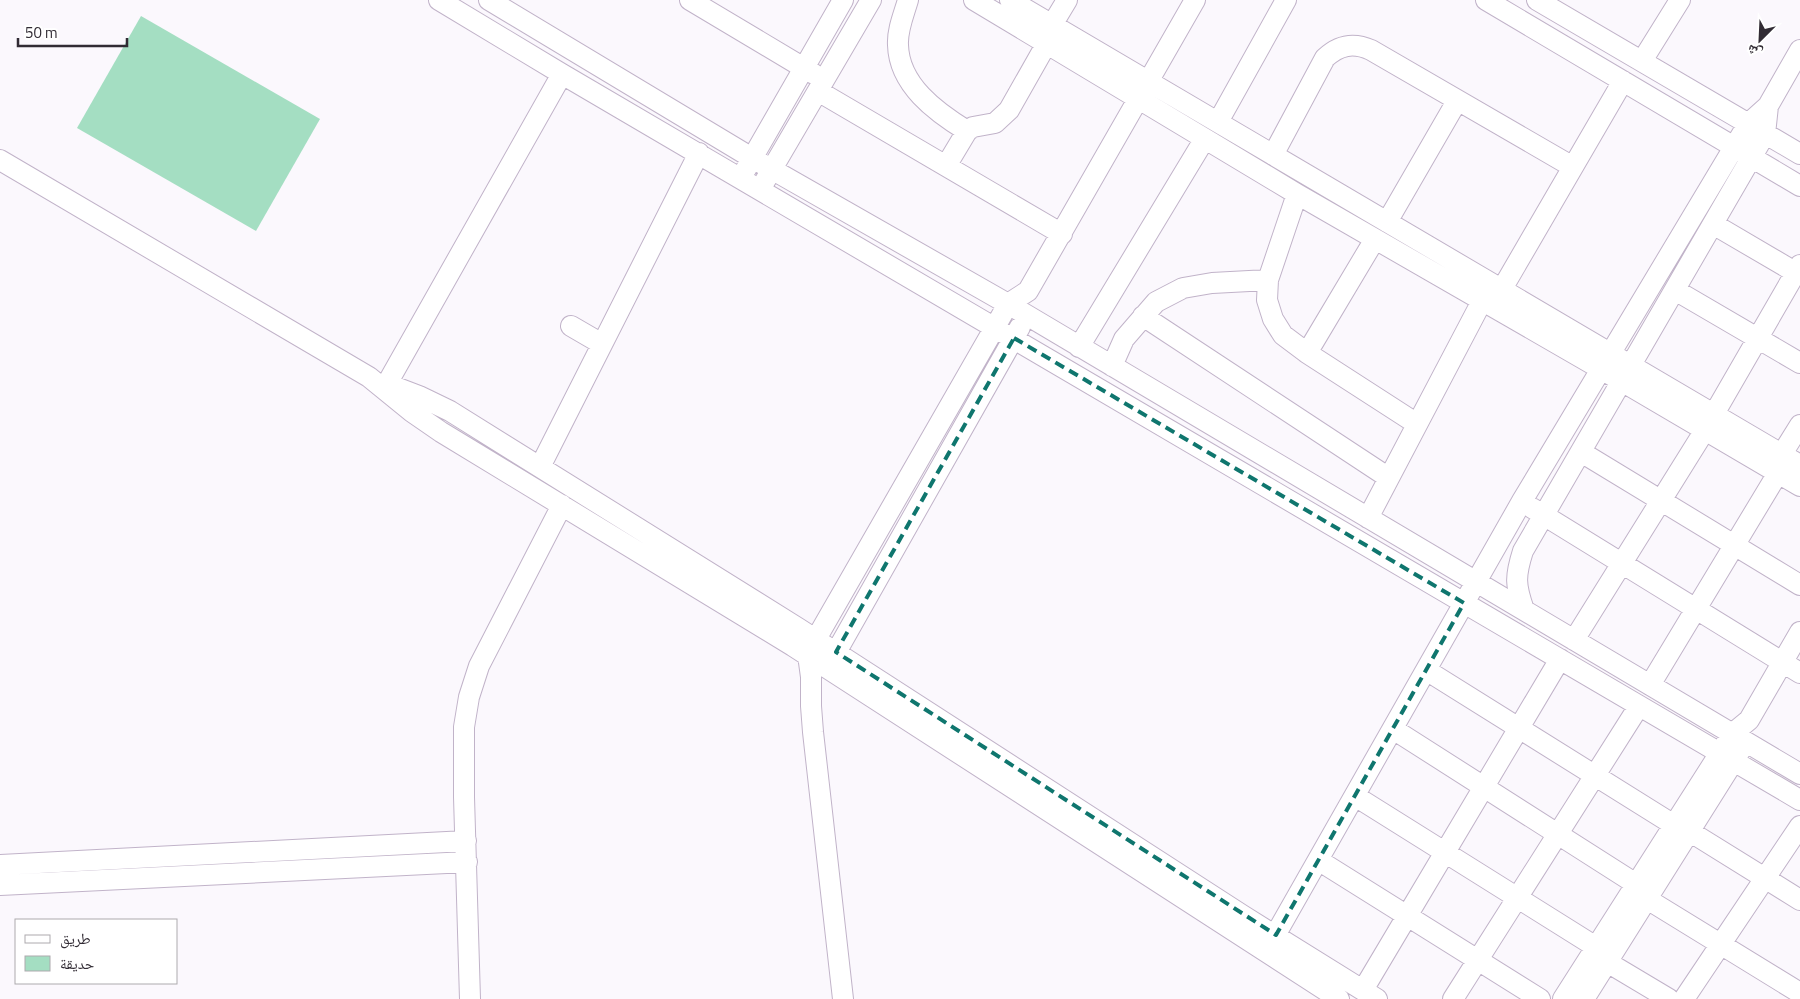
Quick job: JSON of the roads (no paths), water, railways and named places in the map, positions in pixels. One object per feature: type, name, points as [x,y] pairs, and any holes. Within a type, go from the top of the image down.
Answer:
[{"type":"street","points":[[439,0],[1800,800]]},
{"type":"street","points":[[690,0],[716,7],[804,68],[821,86],[946,166],[1062,234]]},
{"type":"street","points":[[741,178],[843,0]]},
{"type":"street","points":[[761,189],[871,0]]},
{"type":"street","points":[[908,0],[898,43],[899,59],[905,74],[914,89],[930,105],[967,131]]},
{"type":"street","points":[[974,0],[1050,34],[1148,82],[1502,289],[1606,361],[1780,464],[1800,486]]},
{"type":"street","points":[[1010,0],[1050,34],[1138,100],[1204,140],[1482,301],[1606,361]]},
{"type":"street","points":[[946,166],[967,131],[995,123],[1003,118],[1009,110],[1067,0]]},
{"type":"street","points":[[843,999],[811,706],[825,666],[1014,338],[1026,315],[1028,292],[1195,0]]},
{"type":"street","points":[[1218,122],[1286,0]]},
{"type":"street","points":[[1486,0],[1800,186]]},
{"type":"street","points":[[1537,0],[1800,154]]},
{"type":"street","points":[[1642,61],[1680,0]]},
{"type":"street","points":[[495,2],[752,158],[1008,304],[1800,774]]},
{"type":"street","points":[[1273,155],[1325,58],[1332,51],[1342,46],[1352,45],[1362,46],[1573,167]]},
{"type":"street","points":[[1271,943],[1522,501],[1748,124],[1768,106],[1800,50]]},
{"type":"street","points":[[380,383],[562,74]]},
{"type":"street","points":[[1502,289],[1623,81]]},
{"type":"street","points":[[1387,222],[1457,101]]},
{"type":"street","points":[[1524,610],[1517,591],[1517,570],[1523,551],[1765,134],[1768,106]]},
{"type":"street","points":[[1079,347],[1204,140]]},
{"type":"street","points":[[540,467],[699,154]]},
{"type":"street","points":[[0,160],[380,383],[412,412],[442,432],[562,504],[812,647]]},
{"type":"street","points":[[1296,194],[1268,280],[1268,300],[1273,318],[1283,335],[1307,353],[1417,424]]},
{"type":"street","points":[[1574,640],[1661,501],[1799,270],[1713,224]]},
{"type":"street","points":[[1307,353],[1375,239]]},
{"type":"street","points":[[1112,366],[1124,339],[1156,302],[1183,288],[1212,283],[1268,280]]},
{"type":"street","points":[[1675,290],[1800,363]]},
{"type":"street","points":[[812,647],[1008,304],[1028,292]]},
{"type":"street","points":[[1368,518],[1482,301]]},
{"type":"street","points":[[1143,316],[1389,478]]},
{"type":"street","points":[[571,326],[602,344]]},
{"type":"street","points":[[380,383],[419,396],[450,411],[540,467],[812,647],[825,666],[1271,943],[1370,995],[1408,916],[1560,659]]},
{"type":"street","points":[[1650,685],[1734,546],[1800,425]]},
{"type":"street","points":[[1581,452],[1800,585]]},
{"type":"street","points":[[1780,464],[1800,465]]},
{"type":"street","points":[[1522,501],[1800,673]]},
{"type":"street","points":[[470,999],[464,727],[469,696],[479,666],[562,504]]},
{"type":"street","points":[[1563,999],[1602,955],[1739,738],[1800,632]]},
{"type":"street","points":[[1426,670],[1800,900]]},
{"type":"street","points":[[1452,999],[1639,706]]},
{"type":"street","points":[[1393,729],[1558,834],[1721,944],[1796,991]]},
{"type":"street","points":[[1355,796],[1517,898],[1669,999]]},
{"type":"street","points":[[1684,999],[1800,826]]},
{"type":"street","points":[[0,865],[466,841]]},
{"type":"street","points":[[288,850],[289,870]]},
{"type":"street","points":[[1318,860],[1540,999]]},
{"type":"street","points":[[75,861],[76,881]]},
{"type":"street","points":[[0,885],[467,862]]},
{"type":"street","points":[[1271,943],[1339,999]]},
{"type":"street","points":[[1584,999],[1602,955]]}]
